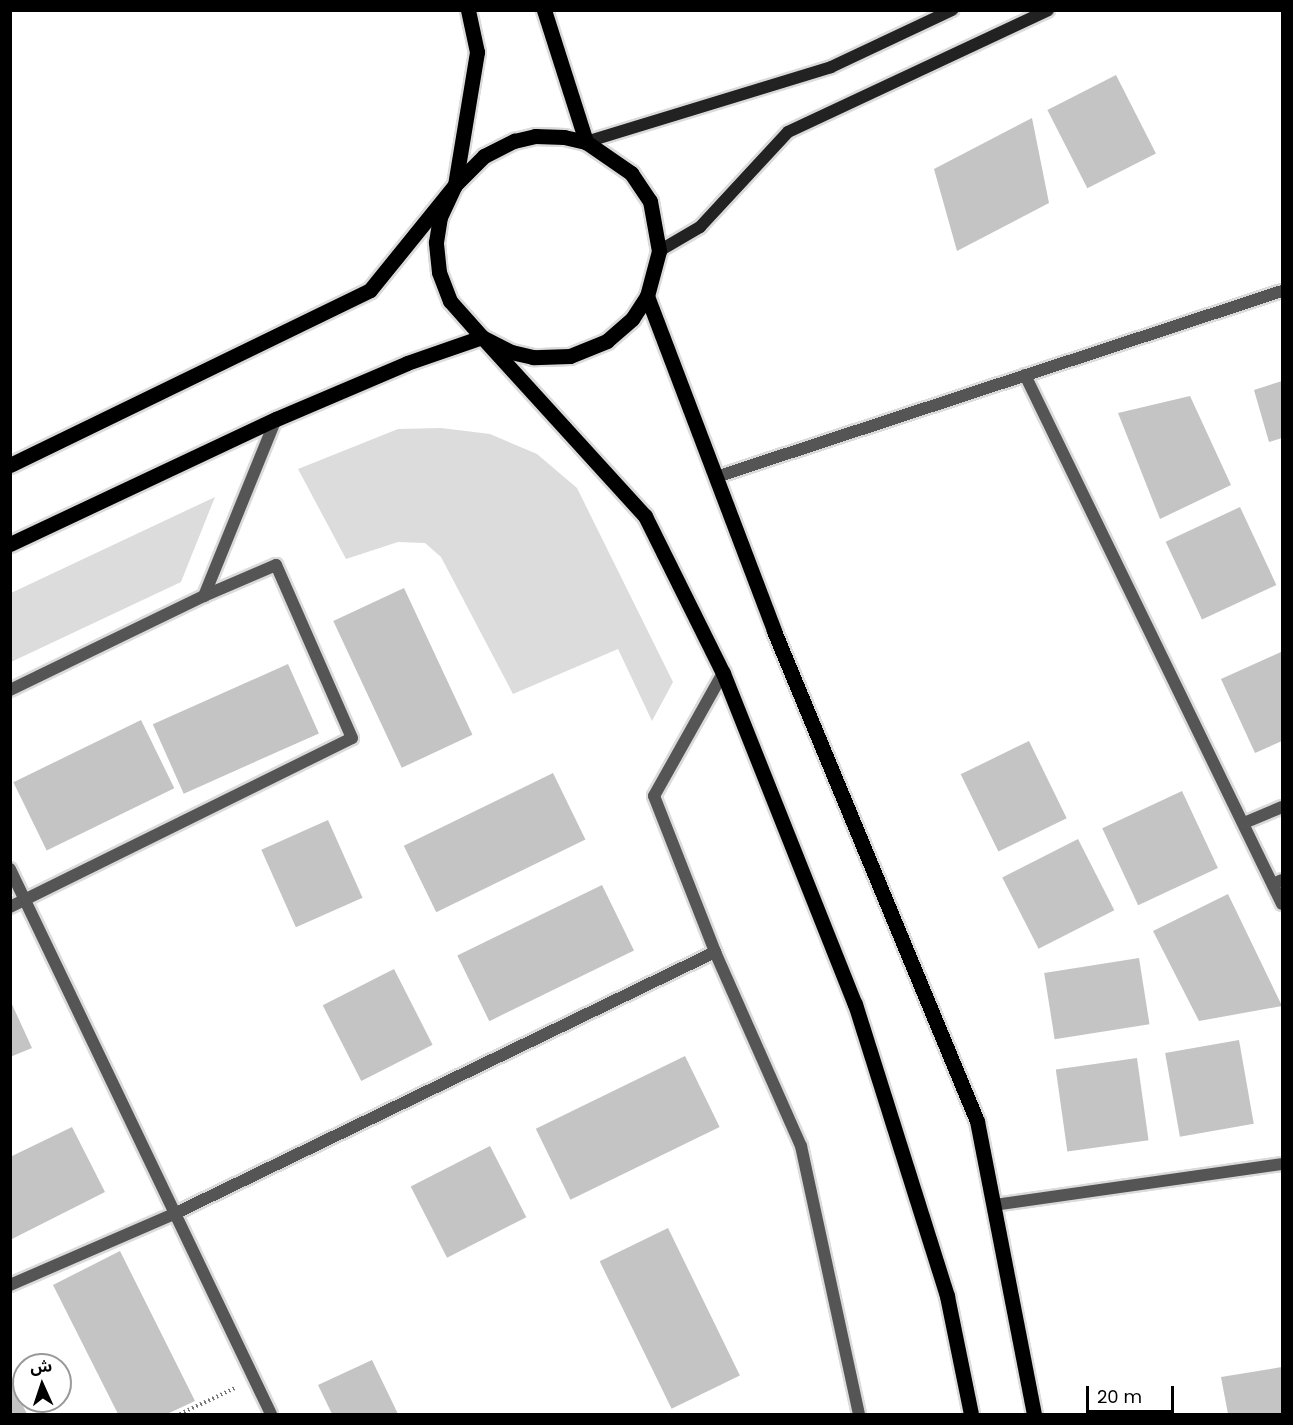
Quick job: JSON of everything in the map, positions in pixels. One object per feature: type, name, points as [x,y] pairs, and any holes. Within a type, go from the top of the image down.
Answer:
[{"type":"main road","points":[[468,10],[477,52],[455,184],[440,217],[436,242],[439,272],[450,301],[645,516],[723,673],[855,1004],[947,1296],[971,1414]]},
{"type":"main road","points":[[544,10],[586,142]]},
{"type":"main road","points":[[586,142],[831,67],[952,10]]},
{"type":"main road","points":[[659,251],[700,227],[788,132],[1048,10]]},
{"type":"main road","points":[[10,465],[370,290],[455,184],[484,156],[514,141],[534,136],[564,137],[586,142],[631,173],[650,201],[659,251],[647,296],[632,319],[607,341],[570,356],[533,357],[511,352],[482,337],[406,363],[276,419],[10,544]]},
{"type":"main road","points":[[647,296],[774,632],[977,1121],[1034,1414]]},
{"type":"street","points":[[716,477],[1282,291]]},
{"type":"street","points":[[1025,375],[1244,823],[1278,882],[1282,904]]},
{"type":"street","points":[[204,596],[276,419]]},
{"type":"street","points":[[10,690],[204,596],[276,565],[352,738],[10,907]]},
{"type":"street","points":[[723,673],[654,796],[715,952],[801,1146],[859,1414]]},
{"type":"street","points":[[1244,823],[1282,807]]},
{"type":"street","points":[[10,869],[271,1414]]},
{"type":"street","points":[[10,1285],[176,1213],[715,952]]},
{"type":"street","points":[[994,1205],[1282,1164]]},
{"type":"path","points":[[180,1414],[254,1378]]},
{"type":"shaded area","points":[[441,428],[490,434],[537,454],[577,488],[673,682],[652,721],[618,649],[513,694],[441,557],[425,543],[398,542],[346,559],[298,469],[398,429]]},
{"type":"shaded area","points":[[215,497],[181,582],[11,662],[11,593]]},
{"type":"building","points":[[1116,75],[1156,153],[1087,188],[1047,110]]},
{"type":"building","points":[[1032,118],[1049,203],[957,251],[934,169]]},
{"type":"building","points":[[1282,381],[1282,438],[1269,442],[1254,390]]},
{"type":"building","points":[[1190,396],[1231,485],[1160,519],[1118,413]]},
{"type":"building","points":[[1240,507],[1276,585],[1202,620],[1166,542]]},
{"type":"building","points":[[404,588],[472,735],[402,768],[333,621]]},
{"type":"building","points":[[1281,652],[1282,741],[1255,753],[1221,679]]},
{"type":"building","points":[[288,664],[319,733],[184,794],[153,724]]},
{"type":"building","points":[[141,720],[174,788],[47,851],[13,782]]},
{"type":"building","points":[[1029,741],[1067,818],[998,852],[961,774]]},
{"type":"building","points":[[553,773],[585,840],[436,912],[404,846]]},
{"type":"building","points":[[1182,791],[1218,868],[1138,905],[1102,828]]},
{"type":"building","points":[[328,820],[363,898],[296,927],[261,850]]},
{"type":"building","points":[[1078,839],[1114,910],[1039,949],[1002,878]]},
{"type":"building","points":[[602,885],[634,951],[489,1021],[457,956]]},
{"type":"building","points":[[1228,894],[1282,1006],[1199,1021],[1153,931]]},
{"type":"building","points":[[1139,958],[1149,1024],[1055,1039],[1044,973]]},
{"type":"building","points":[[394,969],[433,1045],[361,1081],[323,1005]]},
{"type":"building","points":[[10,1000],[32,1048],[10,1057]]},
{"type":"building","points":[[1239,1040],[1254,1124],[1180,1137],[1165,1053]]},
{"type":"building","points":[[685,1056],[720,1127],[570,1200],[536,1129]]},
{"type":"building","points":[[1137,1058],[1149,1140],[1067,1152],[1056,1069]]},
{"type":"building","points":[[72,1127],[105,1192],[10,1240],[10,1157]]},
{"type":"building","points":[[490,1146],[526,1217],[447,1258],[411,1186]]},
{"type":"building","points":[[668,1228],[740,1375],[672,1409],[600,1261]]},
{"type":"building","points":[[120,1251],[195,1401],[167,1414],[118,1414],[53,1285]]},
{"type":"building","points":[[372,1360],[398,1414],[332,1414],[318,1385]]},
{"type":"building","points":[[1282,1367],[1282,1414],[1228,1414],[1221,1377]]},
{"type":"building","points":[[10,1380],[12,1413],[27,1414],[10,1414]]}]
